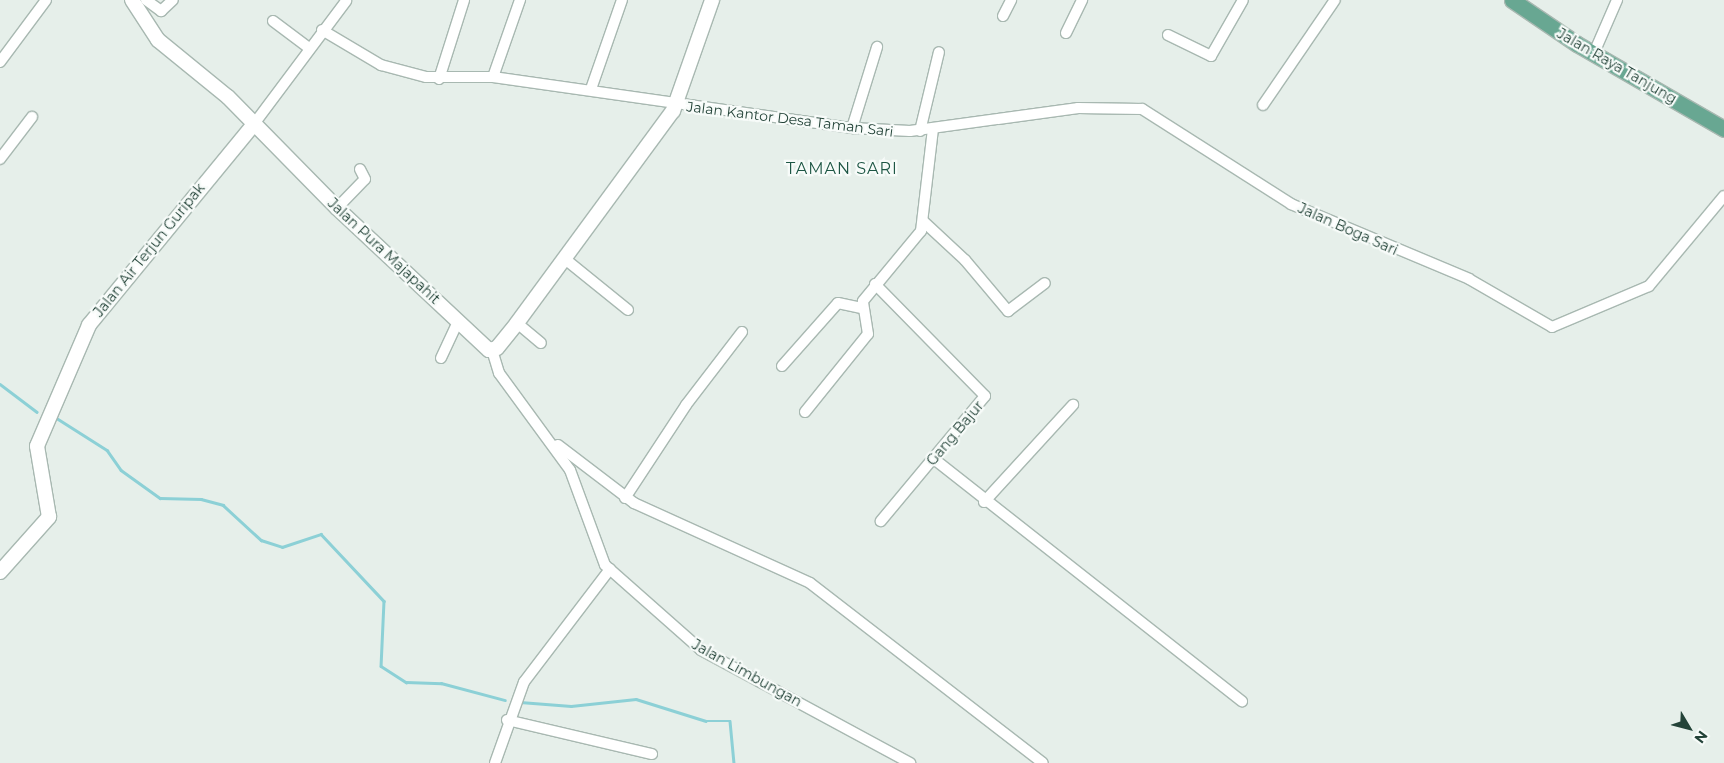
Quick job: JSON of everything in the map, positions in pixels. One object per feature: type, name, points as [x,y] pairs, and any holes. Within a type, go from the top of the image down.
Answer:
[{"type":"main road","name":"Jalan Raya Tanjung","points":[[1512,0],[1594,53],[1724,129]]},
{"type":"street","points":[[0,62],[46,0]]},
{"type":"street","name":"Jalan Pura Majapahit","points":[[132,0],[158,40],[254,124],[337,208],[413,274],[481,347],[492,350]]},
{"type":"street","points":[[146,0],[159,11],[166,8],[173,0]]},
{"type":"street","points":[[439,79],[464,0]]},
{"type":"street","points":[[493,77],[520,0]]},
{"type":"street","points":[[591,89],[622,0]]},
{"type":"street","points":[[492,350],[517,323],[565,260],[677,105],[712,0]]},
{"type":"street","points":[[1003,16],[1011,0]]},
{"type":"street","points":[[1066,34],[1082,0]]},
{"type":"street","points":[[1168,35],[1211,56],[1243,0]]},
{"type":"street","points":[[1263,105],[1335,0]]},
{"type":"street","points":[[1594,53],[1617,0]]},
{"type":"street","points":[[254,124],[322,30],[346,1]]},
{"type":"street","points":[[273,21],[309,48]]},
{"type":"street","name":"Jalan Kantor Desa Taman Sari","points":[[322,30],[381,65],[439,79],[493,77],[591,89],[677,105],[852,128],[934,129]]},
{"type":"street","points":[[852,128],[878,47]]},
{"type":"street","points":[[920,130],[939,52]]},
{"type":"street","name":"Jalan Boga Sari","points":[[934,129],[1085,107],[1148,111],[1291,204],[1460,275],[1552,327],[1649,286],[1724,196]]},
{"type":"street","points":[[0,159],[32,117]]},
{"type":"street","name":"Jalan Air Terjun Guripak","points":[[0,572],[49,517],[37,446],[89,325],[254,124]]},
{"type":"street","points":[[805,412],[868,334],[861,308],[875,284],[914,243],[924,222],[934,129]]},
{"type":"street","points":[[337,208],[365,179],[360,169]]},
{"type":"street","points":[[924,222],[966,260],[1008,312],[1045,283]]},
{"type":"street","points":[[565,260],[628,310]]},
{"type":"street","name":"Gang Bajur","points":[[875,284],[984,392],[983,402],[881,521]]},
{"type":"street","points":[[782,366],[839,302],[861,308]]},
{"type":"street","points":[[441,358],[458,322]]},
{"type":"street","points":[[517,323],[541,343]]},
{"type":"street","points":[[626,498],[686,405],[742,332]]},
{"type":"street","name":"Jalan Limbungan","points":[[492,350],[499,373],[552,440],[581,495],[597,552],[610,569],[700,650],[910,763]]},
{"type":"street","points":[[984,502],[1073,405]]},
{"type":"street","points":[[552,440],[626,498],[810,583],[1043,763]]},
{"type":"street","points":[[934,459],[984,502],[1242,701]]},
{"type":"street","points":[[495,763],[507,720],[524,682],[610,569]]},
{"type":"street","points":[[507,720],[652,754]]},
{"type":"waterway","points":[[0,384],[37,412]]},
{"type":"waterway","points":[[55,417],[107,450],[121,470],[160,498],[201,499],[223,505],[261,540],[282,547],[321,534],[384,601],[381,666],[406,682],[441,683],[505,700]]},
{"type":"waterway","points":[[520,702],[571,706],[636,699],[706,721],[730,721],[734,763]]},
{"type":"district","name":"TAMAN SARI","points":[[842,169]]}]
